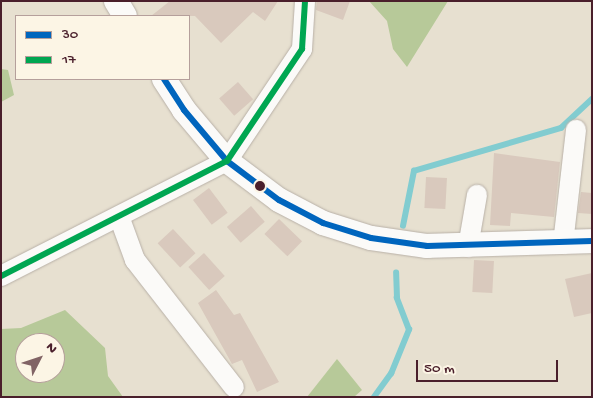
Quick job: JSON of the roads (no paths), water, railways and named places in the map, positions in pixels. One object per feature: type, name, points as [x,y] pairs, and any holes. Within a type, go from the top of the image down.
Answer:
[{"type":"street","points":[[116,1],[125,15]]},
{"type":"street","points":[[1,276],[120,219],[227,161],[302,50],[305,1]]},
{"type":"street","points":[[165,80],[184,110],[227,161],[279,200],[323,223],[371,238],[468,247],[563,244],[592,241]]},
{"type":"street","points":[[563,244],[576,130]]},
{"type":"street","points":[[468,247],[477,195]]},
{"type":"street","points":[[120,219],[134,260],[234,387]]},
{"type":"waterway","points":[[403,226],[414,171],[561,128],[592,99]]},
{"type":"waterway","points":[[374,397],[391,374],[409,330],[397,298],[396,273]]}]
